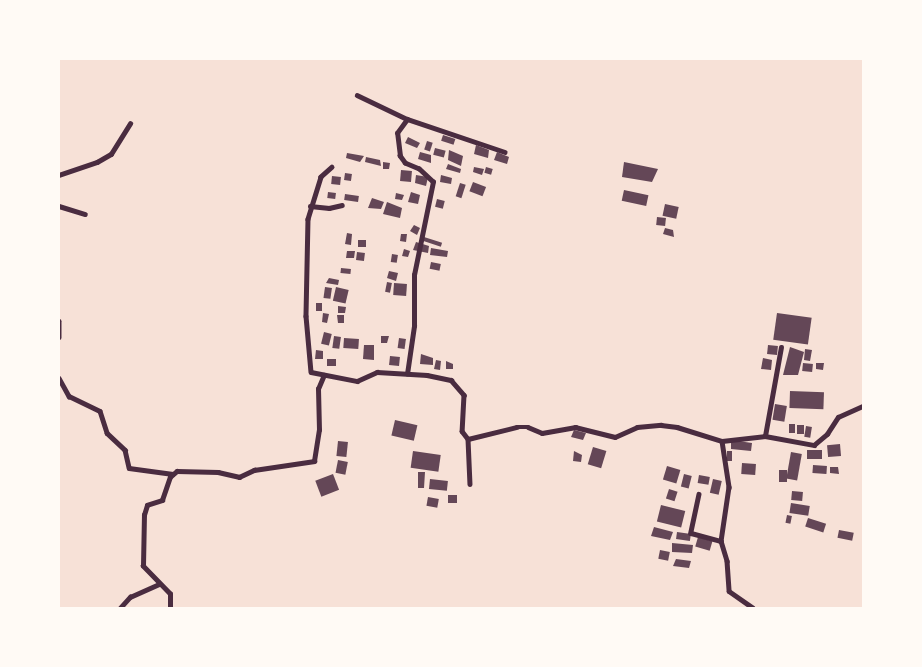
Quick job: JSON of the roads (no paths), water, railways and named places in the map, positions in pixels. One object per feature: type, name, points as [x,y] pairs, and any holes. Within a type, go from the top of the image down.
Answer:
[{"type":"street","points":[[357,95],[407,119],[505,152]]},
{"type":"street","points":[[406,374],[414,326],[414,275],[432,182],[419,169],[404,163],[400,156],[396,133],[407,119]]},
{"type":"street","points":[[59,176],[97,162],[111,154],[130,123]]},
{"type":"street","points":[[332,167],[321,177],[310,206],[306,316],[310,369],[324,375],[357,381],[375,373],[442,378],[460,388],[464,400],[462,431],[468,439],[470,484]]},
{"type":"street","points":[[310,206],[329,208],[342,205]]},
{"type":"street","points":[[59,206],[86,214]]},
{"type":"street","points":[[59,321],[59,337]]},
{"type":"street","points":[[765,436],[781,347]]},
{"type":"street","points":[[59,378],[69,396],[100,412],[107,434],[125,450],[129,468],[173,474],[218,472],[239,477],[254,470],[314,461],[319,430],[318,389],[324,375]]},
{"type":"street","points":[[468,439],[517,427],[528,427],[542,433],[575,427],[615,436],[650,425],[677,426],[722,441],[765,436],[814,445],[827,434],[838,417],[863,406]]},
{"type":"street","points":[[722,441],[729,486],[721,540],[731,594],[753,608]]},
{"type":"street","points":[[170,608],[170,594],[143,566],[144,511],[147,505],[162,500],[173,474]]},
{"type":"street","points":[[699,494],[691,533],[721,540]]},
{"type":"street","points":[[120,608],[130,597],[159,584]]}]
